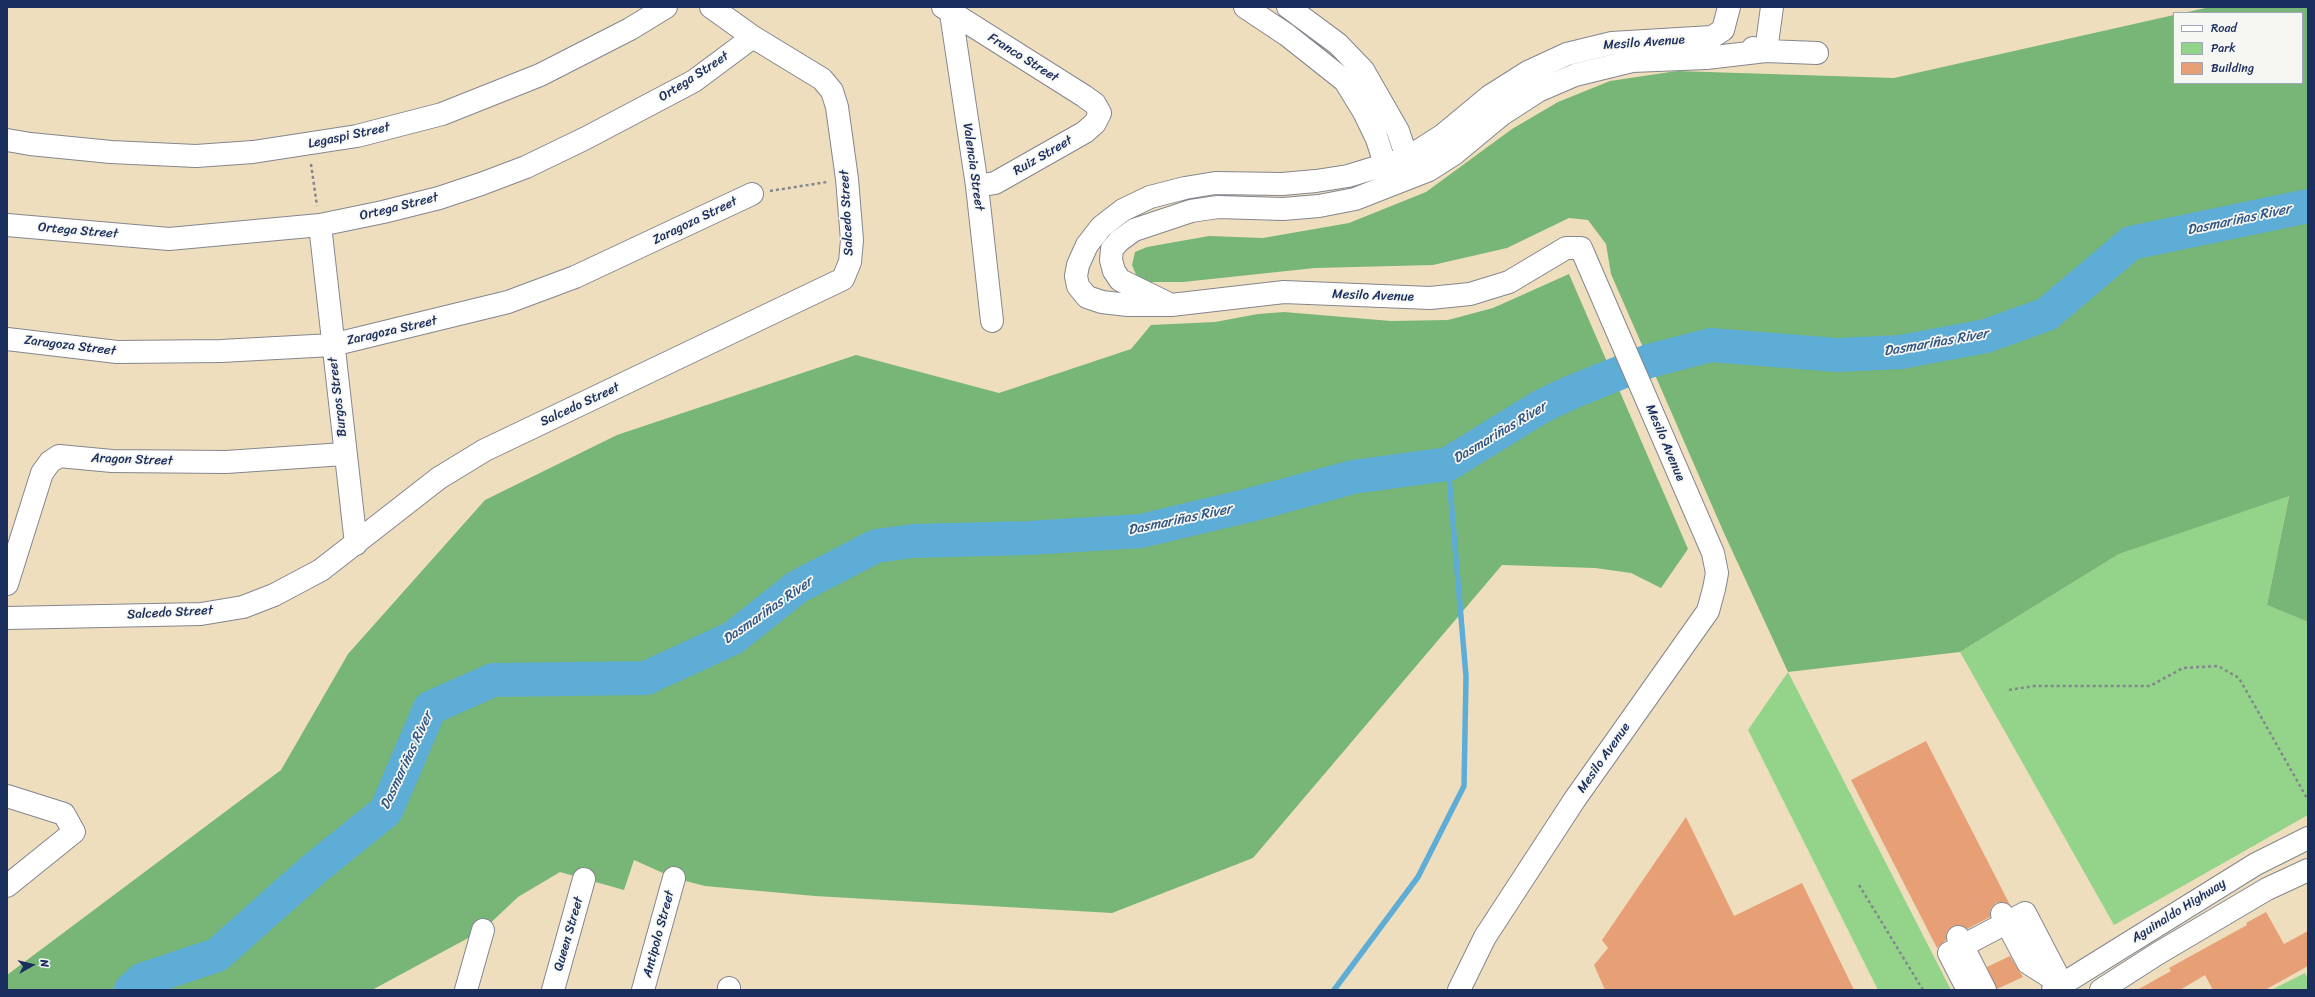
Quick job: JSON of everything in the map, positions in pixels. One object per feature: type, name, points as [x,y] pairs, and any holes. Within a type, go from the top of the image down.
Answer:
[{"type":"street","name":"Legaspi Street","points":[[7,140],[30,144],[111,152],[196,156],[309,145],[357,136],[442,114],[540,75],[624,32],[666,7]]},
{"type":"street","name":"Salcedo Street","points":[[7,618],[202,614],[243,607],[274,595],[321,570],[439,478],[486,450],[843,280],[850,262],[852,240],[847,179],[837,107],[832,91],[822,79],[753,37],[711,7]]},
{"type":"street","points":[[1245,7],[1287,35],[1345,81],[1364,112],[1377,139],[1385,164],[1401,182]]},
{"type":"street","points":[[1288,7],[1338,44],[1363,70],[1395,125],[1407,158],[1401,182]]},
{"type":"street","name":"Mesilo Avenue","points":[[1459,990],[1485,937],[1575,799],[1708,612],[1717,572],[1713,553],[1708,541],[1581,248],[1566,248],[1508,282],[1470,294],[1430,298],[1284,292],[1171,306],[1128,305],[1102,302],[1088,297],[1078,286],[1076,276],[1078,265],[1087,245],[1101,228],[1123,210],[1150,197],[1184,188],[1215,183],[1282,184],[1316,181],[1348,176],[1407,158],[1443,135],[1490,96],[1528,72],[1567,54],[1612,43],[1704,38],[1718,35],[1723,30],[1729,7]]},
{"type":"street","points":[[1766,51],[1772,7]]},
{"type":"street","name":"Franco Street","points":[[947,10],[1084,96],[1095,104],[1100,113]]},
{"type":"street","name":"Valencia Street","points":[[947,10],[977,186],[992,321]]},
{"type":"street","name":"Ortega Street","points":[[7,225],[170,239],[320,225],[439,198],[526,167],[586,138],[682,88],[753,37]]},
{"type":"street","name":"Mesilo Avenue","points":[[1704,38],[1766,51]]},
{"type":"street","name":"Mesilo Avenue","points":[[1171,306],[1120,280],[1114,271],[1111,260],[1112,249],[1119,241],[1134,230],[1191,211],[1218,207],[1283,209],[1320,206],[1355,200],[1429,170],[1454,154],[1501,116],[1538,91],[1575,75],[1632,60],[1706,58],[1766,51],[1817,53]]},
{"type":"street","name":"Ruiz Street","points":[[977,186],[995,184],[1085,132],[1095,123],[1100,113]]},
{"type":"street","name":"Zaragoza Street","points":[[7,339],[117,352],[221,351],[332,345],[508,302],[575,277],[752,194]]},
{"type":"street","name":"Burgos Street","points":[[320,225],[344,454],[356,544]]},
{"type":"street","name":"Aragon Street","points":[[7,584],[42,473],[50,462],[59,456],[112,461],[226,462],[344,454]]},
{"type":"street","points":[[7,796],[64,814],[74,832],[7,886]]},
{"type":"street","name":"Aguinaldo Highway","points":[[2060,988],[2256,864],[2308,838]]},
{"type":"street","name":"Aguinaldo Highway","points":[[2101,990],[2157,954],[2267,889],[2308,870]]},
{"type":"street","name":"Antipolo Street","points":[[643,990],[674,878]]},
{"type":"street","name":"Queen Street","points":[[553,990],[584,879]]},
{"type":"street","points":[[1968,990],[1949,953],[2025,913],[2060,988]]},
{"type":"street","points":[[466,990],[482,930]]},
{"type":"street","points":[[1958,937],[1985,990]]},
{"type":"path","points":[[309,145],[320,225]]},
{"type":"path","points":[[752,194],[847,179]]},
{"type":"path","points":[[2009,690],[2034,686],[2150,686],[2183,668],[2218,666],[2240,678],[2308,800]]},
{"type":"path","points":[[1859,885],[1923,990]]},
{"type":"green space","points":[[2210,7],[2308,7],[2308,622],[2267,605],[2289,496],[2119,554],[1960,652],[1788,672],[1724,533],[1611,274],[1606,244],[1588,220],[1569,218],[1507,248],[1433,265],[1315,268],[1183,282],[1148,282],[1137,277],[1132,265],[1135,252],[1147,247],[1209,236],[1263,238],[1349,223],[1426,192],[1512,129],[1558,102],[1610,81],[1677,71],[1894,78],[2173,15],[2173,84],[2303,84],[2303,12],[2188,12]]},
{"type":"green space","points":[[1569,274],[1688,549],[1661,588],[1631,573],[1595,568],[1502,565],[1253,858],[1112,913],[815,896],[705,886],[674,878],[634,860],[624,890],[560,872],[518,897],[483,930],[372,990],[7,990],[7,975],[281,770],[348,654],[485,500],[617,435],[856,355],[999,393],[1131,349],[1151,325],[1215,322],[1258,314],[1284,312],[1391,321],[1448,320],[1493,308]]},
{"type":"green space","points":[[2289,495],[2267,605],[2308,622],[2308,815],[2114,925],[1960,652],[2119,554]]},
{"type":"green space","points":[[1788,672],[1951,990],[1878,990],[1748,730]]},
{"type":"green space","points":[[2305,973],[2308,980],[2308,990],[2271,990]]},
{"type":"building","points":[[1926,741],[2010,905],[2003,902],[1996,903],[1991,908],[1990,917],[1967,929],[1959,925],[1952,926],[1947,931],[1946,940],[1937,948],[1851,780]]},
{"type":"building","points":[[1686,817],[1734,916],[1802,883],[1854,990],[1605,990],[1594,965],[1608,948],[1602,940]]},
{"type":"building","points":[[2266,912],[2284,944],[2308,931],[2308,966],[2265,990],[2213,990],[2205,975],[2180,990],[2137,990],[2171,971],[2169,968],[2247,925],[2246,923]]},
{"type":"building","points":[[2010,956],[2023,977],[1997,989],[1987,967]]},
{"type":"waterway","name":"Dasmariñas River","points":[[131,990],[142,980],[217,955],[314,869],[386,811],[430,708],[493,680],[646,678],[733,638],[797,587],[876,546],[913,541],[1028,538],[1141,531],[1250,505],[1353,477],[1448,464],[1542,406],[1572,392],[1649,361],[1711,345],[1837,355],[1901,352],[1986,336],[2047,314],[2131,243],[2308,206]]},
{"type":"waterway","points":[[1334,990],[1418,877],[1464,786],[1466,676],[1448,464]]}]
